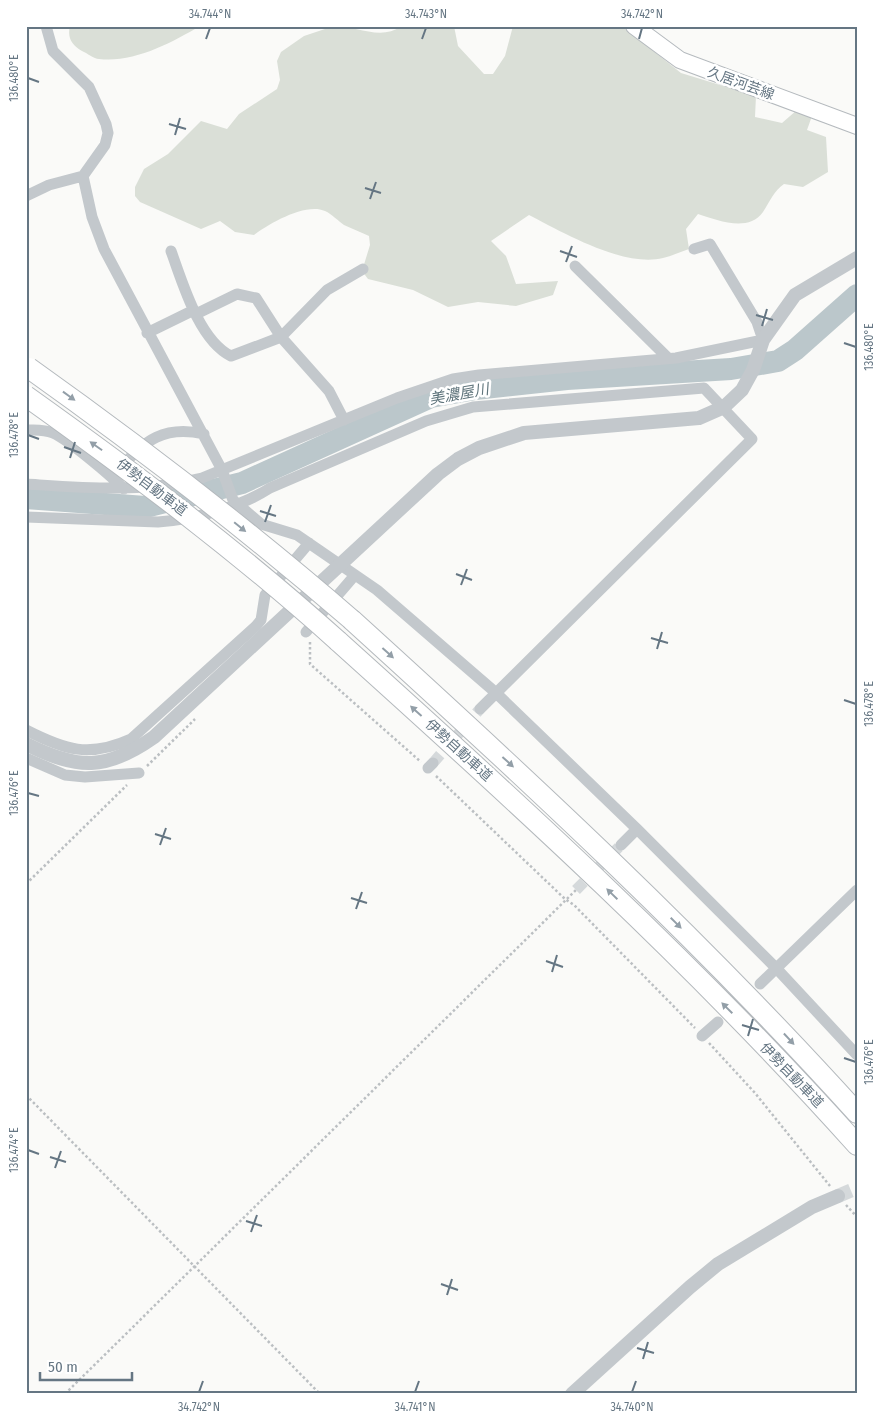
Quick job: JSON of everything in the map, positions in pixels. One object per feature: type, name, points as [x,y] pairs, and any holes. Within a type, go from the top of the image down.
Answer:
[{"type":"highway","name":"伊勢自動車道","points":[[28,367],[147,453],[303,577],[352,620],[528,780],[658,906],[759,1007],[857,1113]]},
{"type":"highway","name":"伊勢自動車道","points":[[26,396],[194,519],[288,596],[338,641],[503,790],[628,910],[737,1017],[857,1145]]},
{"type":"highway","points":[[828,1113],[857,1154]]},
{"type":"main road","name":"久居河芸線","points":[[634,26],[680,60],[857,126]]},
{"type":"street","points":[[26,196],[49,185],[83,176],[105,144],[108,133],[106,124],[89,86],[53,51],[46,26]]},
{"type":"street","points":[[83,176],[92,218],[104,250],[147,333],[204,434],[235,502],[261,524],[290,532],[340,563],[377,590],[495,692],[638,828],[777,969],[857,1055]]},
{"type":"street","points":[[694,249],[710,244],[757,322],[761,344]]},
{"type":"street","points":[[171,251],[195,312],[219,350],[232,356],[281,337],[326,290],[363,269]]},
{"type":"street","points":[[26,744],[46,754],[75,763],[96,763],[116,760],[135,751],[154,737],[340,563],[438,474],[458,459],[502,439],[524,433],[699,418],[724,407],[742,390],[753,370],[761,344],[794,295],[857,258]]},
{"type":"street","points":[[574,266],[668,358]]},
{"type":"street","points":[[147,333],[237,294],[256,298],[281,337],[329,391],[344,420]]},
{"type":"street","points":[[26,484],[124,489],[170,486],[223,473],[397,398],[453,379],[478,375],[668,358],[761,344]]},
{"type":"street","points":[[26,517],[175,521],[235,502],[251,500],[270,488],[426,421],[473,407],[704,388],[724,407],[752,439],[480,709]]},
{"type":"street","points":[[26,430],[40,429],[55,434],[124,489]]},
{"type":"street","points":[[112,478],[136,451],[158,436],[186,430],[204,434]]},
{"type":"street","points":[[26,730],[52,743],[70,749],[89,751],[110,748],[131,739],[256,626],[261,620],[265,595],[309,543]]},
{"type":"street","points":[[306,632],[355,575]]},
{"type":"street","points":[[26,758],[64,775],[85,777],[139,773]]},
{"type":"street","points":[[621,845],[638,828]]},
{"type":"street","points":[[760,984],[857,890]]},
{"type":"street","points":[[702,1036],[718,1022]]},
{"type":"street","points":[[572,1394],[718,1264],[812,1207],[838,1196]]},
{"type":"path","points":[[306,632],[310,641],[310,664],[431,766],[565,899],[574,905],[755,1093],[857,1217]]},
{"type":"path","points":[[26,884],[195,718]]},
{"type":"path","points":[[64,1394],[576,890]]},
{"type":"path","points":[[26,1095],[320,1394]]},
{"type":"shaded area","points":[[70,26],[200,26],[165,45],[139,55],[125,58],[97,59],[78,49],[73,44],[70,38]]},
{"type":"shaded area","points":[[334,26],[377,33],[394,30],[401,26],[454,26],[458,46],[484,74],[493,74],[505,56],[513,26],[622,26],[681,73],[756,96],[755,117],[782,123],[797,110],[812,116],[807,130],[826,137],[828,172],[803,187],[784,184],[775,193],[763,212],[749,222],[723,222],[698,214],[686,229],[689,249],[663,258],[647,260],[612,253],[576,239],[529,215],[491,241],[506,256],[516,284],[558,281],[553,295],[516,306],[478,302],[448,307],[413,290],[368,279],[362,271],[370,245],[369,236],[344,225],[325,211],[308,209],[288,215],[268,225],[254,235],[235,232],[220,221],[201,229],[140,202],[135,196],[135,187],[144,169],[168,154],[201,121],[227,129],[239,114],[277,89],[280,80],[277,61],[281,52],[304,36]]},
{"type":"waterway","name":"美濃屋川","points":[[26,498],[145,507],[242,483],[431,397],[475,389],[567,379],[731,369],[778,361],[795,350],[857,295]]},
{"type":"tunnel","points":[[433,763],[480,709]]},
{"type":"tunnel","points":[[576,890],[621,845]]},
{"type":"tunnel","points":[[838,1196],[857,1188]]}]
